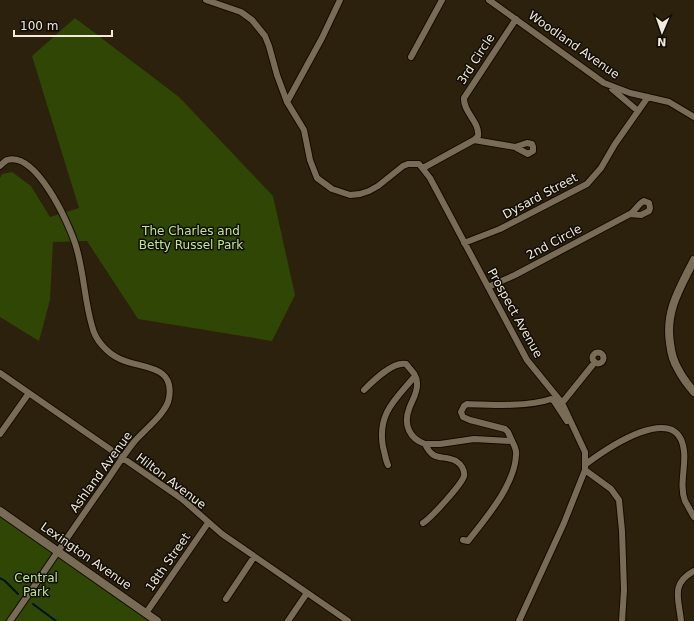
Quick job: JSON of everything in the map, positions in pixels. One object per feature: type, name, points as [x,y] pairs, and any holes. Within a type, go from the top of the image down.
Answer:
[{"type":"street","points":[[206,0],[241,12],[252,20],[265,36],[287,102],[304,130],[310,160],[317,178],[332,189],[350,195],[369,191],[378,186],[403,166],[408,164],[419,164],[423,168],[474,140],[515,147]]},
{"type":"street","points":[[229,8],[231,0]]},
{"type":"street","points":[[287,102],[322,38],[340,0]]},
{"type":"street","points":[[411,57],[442,0]]},
{"type":"street","name":"Woodland Avenue","points":[[489,0],[604,83],[621,91],[669,102],[694,117]]},
{"type":"street","name":"3rd Circle","points":[[474,140],[478,136],[478,130],[465,106],[464,98],[516,19]]},
{"type":"street","points":[[604,83],[638,111]]},
{"type":"street","name":"Dysard Street","points":[[464,243],[500,229],[587,184],[601,168],[615,144],[648,97]]},
{"type":"street","name":"Ashland Avenue","points":[[0,166],[6,160],[23,161],[40,178],[62,209],[78,253],[92,329],[102,346],[120,359],[132,364],[155,369],[162,373],[170,382],[169,400],[165,408],[133,443],[10,621]]},
{"type":"street","name":"Prospect Avenue","points":[[423,168],[430,178],[527,360],[562,403],[585,452],[585,467]]},
{"type":"street","name":"2nd Circle","points":[[488,287],[515,275],[630,214]]},
{"type":"street","points":[[694,260],[676,296],[670,315],[668,332],[674,361],[678,370],[694,392]]},
{"type":"street","points":[[562,403],[595,362]]},
{"type":"street","points":[[364,390],[387,370],[400,364],[406,364],[415,376],[417,382],[417,389],[407,417],[408,428],[412,437],[417,441],[430,445],[474,439],[512,440]]},
{"type":"street","name":"Hilton Avenue","points":[[0,373],[182,499],[222,534],[348,621]]},
{"type":"street","points":[[388,465],[382,439],[384,417],[388,408],[415,376]]},
{"type":"street","points":[[0,434],[29,393]]},
{"type":"street","points":[[463,540],[468,541],[495,504],[514,470],[516,455],[508,432],[463,417],[461,412],[464,406],[467,404],[494,405],[542,402],[551,399],[576,431]]},
{"type":"street","points":[[519,621],[564,522],[585,467],[605,449],[643,431],[665,427],[672,431],[678,437],[684,451],[683,490],[685,500],[694,517]]},
{"type":"street","points":[[423,523],[460,483],[464,475],[463,468],[457,461],[433,455],[425,444]]},
{"type":"street","points":[[585,467],[611,489],[619,500],[622,531],[624,590],[622,621]]},
{"type":"street","name":"Lexington Avenue","points":[[0,511],[157,621]]},
{"type":"street","name":"18th Street","points":[[146,613],[208,523]]},
{"type":"street","points":[[226,599],[254,557]]},
{"type":"street","points":[[681,621],[677,588],[681,582],[694,571]]},
{"type":"street","points":[[288,621],[307,593]]},
{"type":"green space","name":"The Charles and Betty Russel Park","points":[[75,18],[179,97],[273,196],[295,295],[272,341],[138,319],[87,241],[53,242],[50,300],[39,341],[0,317],[0,178],[2,174],[12,172],[31,186],[50,217],[79,208],[32,56]]},
{"type":"green space","name":"Central Park","points":[[0,517],[150,621],[0,621]]},
{"type":"waterway","points":[[0,578],[18,594]]},
{"type":"waterway","points":[[33,604],[56,621]]}]
